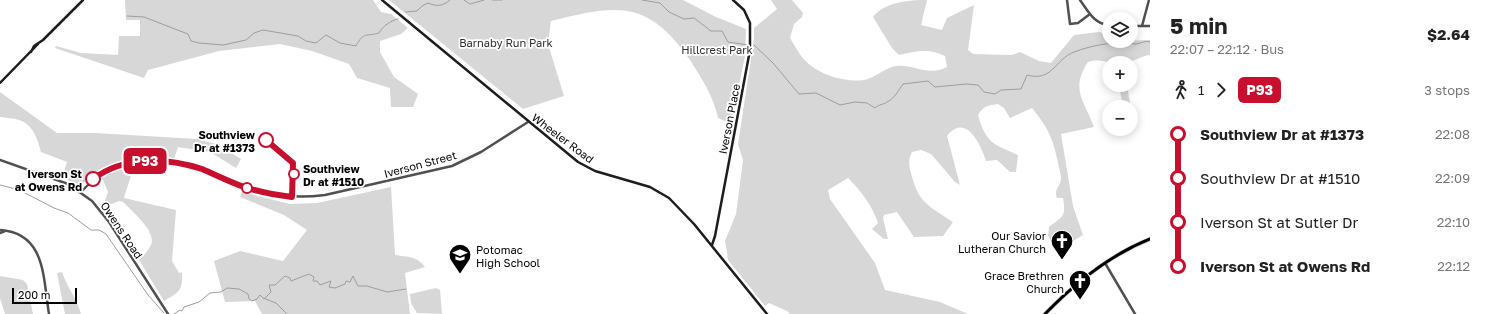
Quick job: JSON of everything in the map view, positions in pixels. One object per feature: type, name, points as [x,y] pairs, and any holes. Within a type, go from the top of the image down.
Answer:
[{"type":"main road","points":[[0,83],[83,0]]},
{"type":"main road","name":"Wheeler Road","points":[[382,0],[571,157],[590,169],[644,185],[662,193],[677,204],[767,314]]},
{"type":"main road","name":"Iverson Place","points":[[712,246],[750,50],[750,24],[744,10],[737,1],[732,0]]},
{"type":"main road","points":[[1045,314],[1080,281],[1105,263],[1150,239]]},
{"type":"street","points":[[1067,0],[1070,24],[1078,24],[1090,14]]},
{"type":"street","points":[[1080,0],[1090,14],[1102,23]]},
{"type":"street","points":[[1142,26],[1149,0]]},
{"type":"street","points":[[1138,26],[1150,26]]},
{"type":"street","name":"Iverson Street","points":[[81,192],[93,179],[112,168],[128,162],[146,161],[193,166],[243,186],[273,194],[308,197],[325,195],[452,166],[481,152],[528,122]]},
{"type":"street","name":"Owens Road","points":[[0,160],[58,180],[81,192],[92,201],[106,217],[168,314]]},
{"type":"street","points":[[0,231],[15,232],[25,237],[36,250],[49,314]]},
{"type":"street","points":[[1105,263],[1135,314]]},
{"type":"green space","points":[[125,0],[373,0],[381,12],[391,14],[408,28],[401,34],[380,41],[380,52],[394,77],[418,94],[413,107],[391,107],[390,88],[357,78],[349,64],[312,51],[280,44],[219,51],[148,70],[144,78],[55,48],[56,46],[81,53],[118,55],[119,36],[140,36],[140,20],[126,20]]},
{"type":"green space","name":"Barnaby Run Park","points":[[389,0],[683,0],[716,17],[746,29],[745,56],[731,124],[718,118],[713,102],[703,82],[690,60],[675,40],[660,26],[645,17],[630,12],[614,10],[596,11],[551,21],[548,44],[564,96],[523,109]]},
{"type":"green space","points":[[771,0],[792,0],[803,13],[802,17],[794,24],[790,38],[799,53],[810,65],[822,73],[846,80],[868,79],[896,66],[927,71],[940,70],[947,67],[945,56],[939,53],[922,51],[899,55],[892,48],[873,17],[878,12],[890,5],[905,1],[927,0],[921,25],[942,30],[947,18],[974,5],[968,50],[973,54],[1012,55],[1020,52],[1039,61],[1051,63],[1074,35],[1102,33],[1102,48],[1138,48],[1138,40],[1150,40],[1150,55],[1138,58],[1138,56],[1102,56],[1102,62],[1088,62],[1080,80],[1079,88],[1080,95],[1094,127],[1061,134],[1073,206],[1083,235],[1067,245],[1056,249],[1048,236],[1049,227],[1061,218],[1064,212],[1063,198],[1057,198],[1056,195],[1061,178],[1052,140],[1032,108],[1010,118],[1004,108],[998,104],[986,106],[978,115],[984,132],[996,145],[1018,155],[1016,172],[1010,172],[997,160],[986,161],[972,134],[966,129],[960,128],[954,130],[947,136],[960,185],[955,182],[931,154],[921,150],[912,152],[910,157],[910,170],[917,191],[926,203],[953,222],[943,236],[914,237],[897,212],[884,215],[883,218],[888,239],[884,239],[872,229],[878,223],[873,210],[862,193],[848,178],[828,190],[830,199],[875,263],[885,290],[940,302],[968,314],[790,314],[787,311],[769,303],[765,306],[728,260],[725,241],[736,214],[743,160],[738,144],[754,39],[754,28],[777,9]]},
{"type":"green space","points":[[0,92],[57,133],[95,133],[197,139],[216,144],[241,159],[236,168],[210,152],[178,147],[174,159],[134,159],[124,161],[104,169],[80,186],[62,177],[67,162],[41,152],[34,133],[28,125],[17,119],[0,117]]},
{"type":"green space","points":[[1120,92],[1128,92],[1130,100],[1122,100]]},
{"type":"green space","points":[[134,166],[124,198],[176,210],[172,261],[179,273],[182,272],[182,283],[177,293],[164,301],[139,260],[151,245],[152,240],[147,228],[123,202],[119,201],[104,207],[103,206],[108,192],[102,178],[109,173],[125,167]]},
{"type":"green space","points":[[391,187],[395,255],[415,259],[422,263],[425,267],[405,273],[410,314],[262,314],[255,301],[225,302],[214,261],[240,251],[283,261],[307,230],[284,215],[240,197],[242,192],[290,204],[317,203]]},
{"type":"green space","points":[[62,272],[81,314],[65,314],[57,273]]},
{"type":"green space","points":[[0,276],[23,280],[27,284],[33,314],[5,314],[0,298]]},
{"type":"green space","points":[[436,288],[440,290],[442,314],[417,313],[411,303],[410,294]]},
{"type":"waterway","points":[[405,12],[417,11],[428,3],[440,5],[445,4],[450,0]]},
{"type":"waterway","points":[[464,0],[470,4],[484,0]]},
{"type":"waterway","points":[[492,0],[502,0]]},
{"type":"waterway","points":[[642,0],[660,3],[669,12],[684,19],[694,18],[711,31],[722,31],[728,42],[749,45]]},
{"type":"waterway","points":[[127,16],[144,17],[188,34],[191,41],[223,45],[246,40],[254,33],[263,30],[298,36],[306,41],[316,43],[326,35],[340,43],[356,46],[363,36],[379,33],[387,24],[398,19]]},
{"type":"waterway","points":[[754,45],[773,63],[799,94],[816,93],[840,105],[855,102],[867,103],[875,108],[886,103],[892,98],[903,84],[928,81],[935,87],[966,84],[978,85],[984,92],[995,94],[1001,90],[1021,89],[1027,75],[1036,76],[1048,73],[1062,60],[1074,52],[1093,46],[1106,44],[1135,44],[1146,41],[1150,42]]},
{"type":"waterway","points":[[0,185],[16,189]]},
{"type":"waterway","points":[[25,193],[54,208],[68,213],[91,230],[99,230],[106,234],[148,295],[164,313]]},
{"type":"waterway","points":[[264,299],[271,292],[269,285],[275,285],[285,276],[290,278],[291,281],[309,274],[314,277],[313,281],[317,281],[320,285],[331,281],[329,287],[335,288],[345,284],[346,281],[350,282],[353,276],[358,286],[367,286],[387,292],[406,289]]},
{"type":"waterway","points":[[174,314],[180,310],[182,311],[184,307],[199,302],[210,293],[221,292],[227,288],[239,289],[248,294],[249,299],[252,301],[257,299],[260,295],[263,298],[276,303],[287,314]]},
{"type":"bus line","name":"P93","points":[[93,179],[101,173],[128,162],[161,161],[193,166],[258,191],[292,197],[294,173],[293,163],[290,159],[273,148],[266,140]]},
{"type":"place","name":"Southview Dr at #1373","points":[[266,140]]},
{"type":"place","name":"Southview Dr at #1510","points":[[294,174]]},
{"type":"place","name":"Iverson St at Owens Rd","points":[[93,179]]},
{"type":"place","name":"Our Savior Lutheran Church","points":[[1062,260]]},
{"type":"place","name":"Potomac High School","points":[[460,274]]},
{"type":"place","name":"Grace Brethren Church","points":[[1080,300]]},
{"type":"park label","name":"Hillcrest Park","points":[[717,49]]}]
